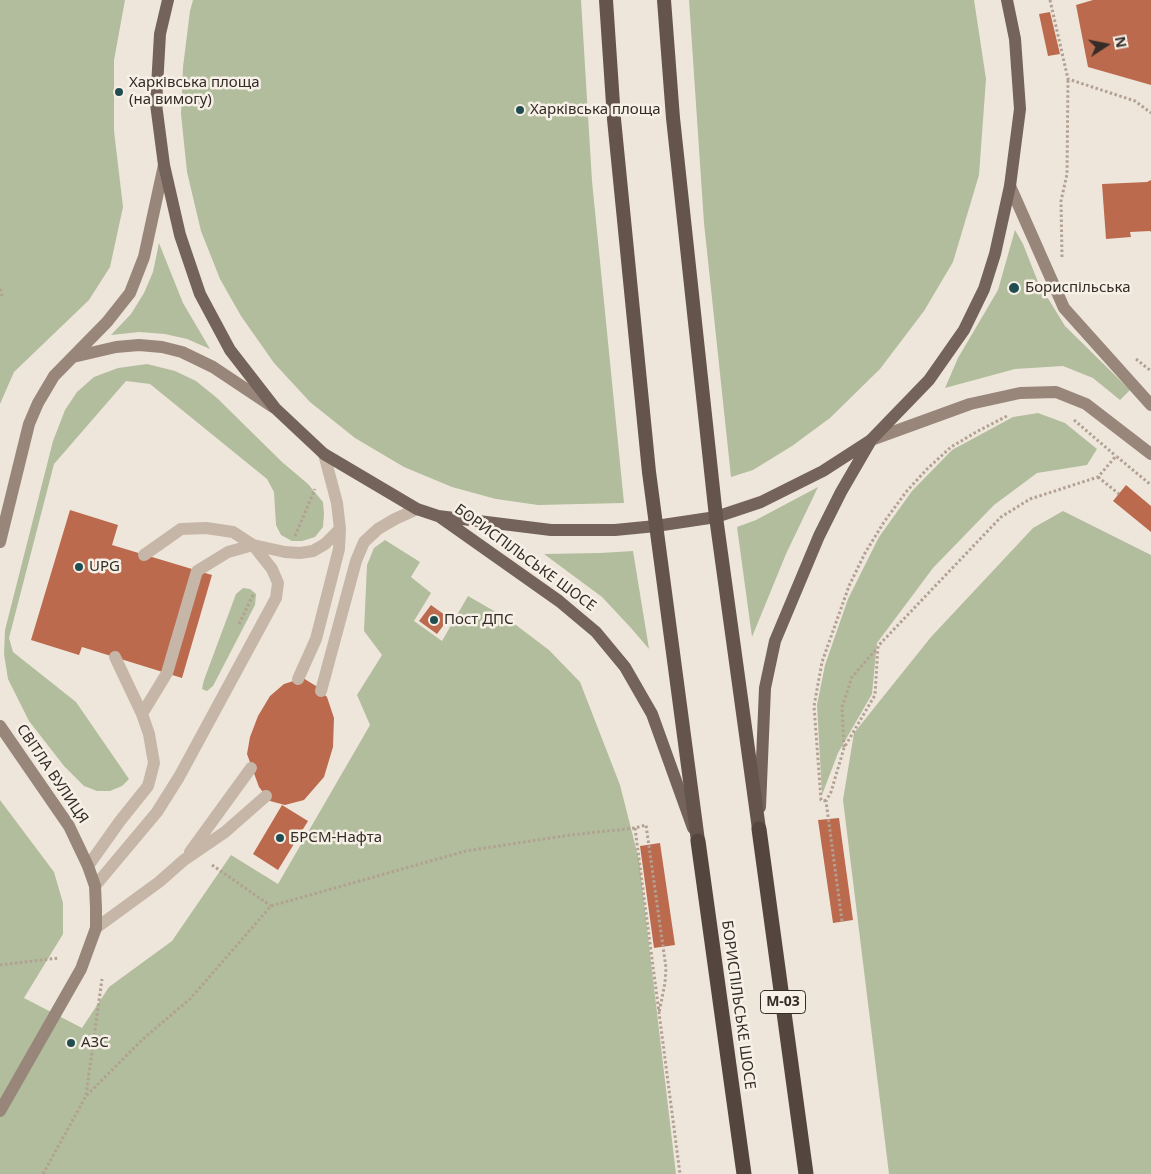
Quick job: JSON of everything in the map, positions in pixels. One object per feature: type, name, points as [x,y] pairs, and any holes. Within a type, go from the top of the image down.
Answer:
[{"type":"highway","points":[[606,0],[614,119],[656,526]]},
{"type":"highway","points":[[664,0],[673,118],[716,517]]},
{"type":"highway","name":"М-03","points":[[716,517],[806,1174]]},
{"type":"highway","name":"БОРИСПІЛЬСЬКЕ ШОСЕ","points":[[656,526],[744,1174]]},
{"type":"main road","points":[[168,0],[160,34],[156,104],[164,165],[180,235],[200,294],[230,350],[274,408]]},
{"type":"main road","points":[[74,358],[116,347],[139,345],[162,347],[182,352],[213,366],[274,408],[324,454],[417,509],[438,516],[551,530],[615,530],[716,517],[770,497],[823,471],[871,440],[930,380],[964,330],[984,289],[995,254],[1010,186],[1020,109],[1015,39],[1007,0]]},
{"type":"main road","points":[[0,542],[29,424],[38,403],[54,376],[74,358],[107,322],[130,292],[144,257],[164,165]]},
{"type":"main road","points":[[1010,186],[1064,308],[1151,405]]},
{"type":"main road","points":[[759,829],[765,688],[775,641],[819,536],[841,492],[871,440],[970,404],[1020,393],[1056,392],[1086,404],[1151,454]]},
{"type":"main road","name":"БОРИСПІЛЬСЬКЕ ШОСЕ","points":[[438,516],[559,601],[596,632],[613,653],[624,667],[652,714],[698,841]]},
{"type":"main road","name":"СВІТЛА ВУЛИЦЯ","points":[[0,726],[69,826],[88,866],[95,886],[96,928],[81,969],[0,1112]]},
{"type":"lane","points":[[298,679],[316,640],[340,549],[337,503],[324,454]]},
{"type":"lane","points":[[321,691],[356,560],[364,542],[378,529],[417,509]]},
{"type":"lane","points":[[95,886],[157,812],[179,777],[276,598],[278,583],[272,569],[253,545],[233,532],[206,528],[181,529],[144,555]]},
{"type":"lane","points":[[142,714],[168,673],[197,571],[228,552],[253,545],[285,552],[300,553],[313,551],[325,544],[340,530]]},
{"type":"lane","points":[[88,866],[148,786],[154,763],[149,734],[142,714],[115,658]]},
{"type":"lane","points":[[184,860],[251,768]]},
{"type":"lane","points":[[96,928],[159,882],[184,860],[225,832],[266,796]]},
{"type":"path","points":[[1050,0],[1068,79],[1067,174],[1061,201],[1062,257],[1065,265]]},
{"type":"path","points":[[1068,79],[1135,101],[1151,113]]},
{"type":"path","points":[[0,289],[2,296]]},
{"type":"path","points":[[1132,355],[1151,371]]},
{"type":"path","points":[[826,801],[821,800],[814,706],[822,662],[849,586],[865,553],[884,522],[906,492],[927,469],[951,447],[1012,414]]},
{"type":"path","points":[[1068,415],[1151,485]]},
{"type":"path","points":[[844,748],[842,707],[852,677],[878,646],[1001,517],[1030,499],[1098,477],[1116,456]]},
{"type":"path","points":[[1098,477],[1119,494]]},
{"type":"path","points":[[292,542],[316,486]]},
{"type":"path","points":[[842,921],[826,801],[832,792],[844,748],[875,695],[878,646]]},
{"type":"path","points":[[43,1174],[86,1096],[143,1040],[190,999],[271,906],[466,851],[646,825],[666,968],[665,983],[658,1013]]},
{"type":"path","points":[[634,828],[680,1174]]},
{"type":"path","points":[[212,866],[271,906]]},
{"type":"path","points":[[0,965],[59,958]]},
{"type":"path","points":[[86,1096],[102,979]]},
{"type":"green space","points":[[0,0],[125,0],[114,60],[114,131],[123,207],[110,267],[89,300],[14,372],[0,404]]},
{"type":"green space","points":[[193,0],[581,0],[592,181],[624,503],[538,505],[496,499],[452,487],[404,467],[355,438],[310,402],[274,363],[241,316],[220,279],[201,231],[187,172],[181,114],[183,67]]},
{"type":"green space","points":[[689,0],[974,0],[986,79],[979,175],[953,262],[924,311],[880,369],[830,418],[792,446],[753,470],[731,477],[704,223]]},
{"type":"green space","points":[[1015,230],[1023,244],[1038,282],[1065,326],[1130,390],[1120,400],[1093,378],[1063,366],[1015,369],[945,388],[958,358],[998,290]]},
{"type":"green space","points":[[159,243],[183,303],[210,349],[187,339],[165,334],[139,332],[111,335],[131,314],[144,293],[153,272]]},
{"type":"green space","points":[[147,364],[175,371],[196,381],[217,398],[282,462],[308,484],[323,502],[323,527],[315,537],[302,541],[292,541],[281,535],[276,525],[274,492],[267,479],[150,384],[126,381],[54,464],[9,638],[13,652],[76,702],[129,779],[122,786],[110,791],[97,791],[84,786],[64,766],[29,721],[8,679],[4,654],[5,630],[53,441],[65,410],[77,392],[94,377],[118,368]]},
{"type":"green space","points":[[1038,413],[1065,423],[1097,449],[1087,465],[1037,473],[994,505],[933,568],[877,643],[872,694],[838,753],[822,795],[817,705],[825,665],[848,599],[879,537],[912,491],[952,450],[1013,417]]},
{"type":"green space","points":[[818,487],[786,554],[752,637],[737,527],[756,520]]},
{"type":"green space","points":[[1063,511],[1151,555],[1151,1174],[889,1174],[843,800],[854,733],[931,637],[1033,528]]},
{"type":"green space","points":[[385,540],[420,562],[411,577],[431,593],[414,621],[442,641],[468,596],[508,619],[549,650],[580,682],[620,785],[639,860],[676,1174],[0,1174],[0,800],[54,872],[63,903],[63,934],[24,998],[82,1028],[109,987],[172,941],[231,855],[278,884],[370,725],[357,695],[382,655],[364,631],[367,565],[374,548]]},
{"type":"green space","points":[[633,551],[649,649],[602,597],[544,554]]},
{"type":"green space","points":[[243,588],[250,589],[256,594],[255,605],[213,686],[207,691],[202,689],[204,680],[236,594]]},
{"type":"building","points":[[1093,0],[1151,0],[1151,85],[1088,67],[1076,5]]},
{"type":"building","points":[[1050,12],[1060,54],[1048,56],[1039,14]]},
{"type":"building","points":[[1151,180],[1151,232],[1130,232],[1131,237],[1106,239],[1102,184],[1147,182]]},
{"type":"building","points":[[1126,485],[1151,506],[1151,532],[1113,501]]},
{"type":"building","points":[[70,510],[118,525],[112,545],[212,575],[182,678],[82,647],[79,655],[31,640]]},
{"type":"building","name":"Пост ДПС","points":[[431,605],[449,618],[437,634],[419,621]]},
{"type":"building","points":[[303,678],[316,686],[327,697],[334,718],[333,747],[324,777],[304,800],[285,805],[270,801],[259,787],[247,754],[250,737],[258,716],[270,696],[284,684]]},
{"type":"building","name":"БРСМ-Нафта","points":[[282,805],[308,821],[278,870],[253,854]]},
{"type":"building","points":[[839,818],[853,920],[833,923],[818,820]]},
{"type":"building","points":[[660,843],[675,945],[654,948],[640,846]]},
{"type":"place","name":"Харківська площа (на вимогу)","points":[[119,92]]},
{"type":"place","name":"Харківська площа","points":[[520,110]]},
{"type":"place","name":"Бориспільська","points":[[1014,288]]},
{"type":"place","name":"UPG","points":[[79,567]]},
{"type":"place","name":"Пост ДПС","points":[[434,620]]},
{"type":"place","name":"БРСМ-Нафта","points":[[280,838]]},
{"type":"place","name":"АЗС","points":[[71,1043]]}]
